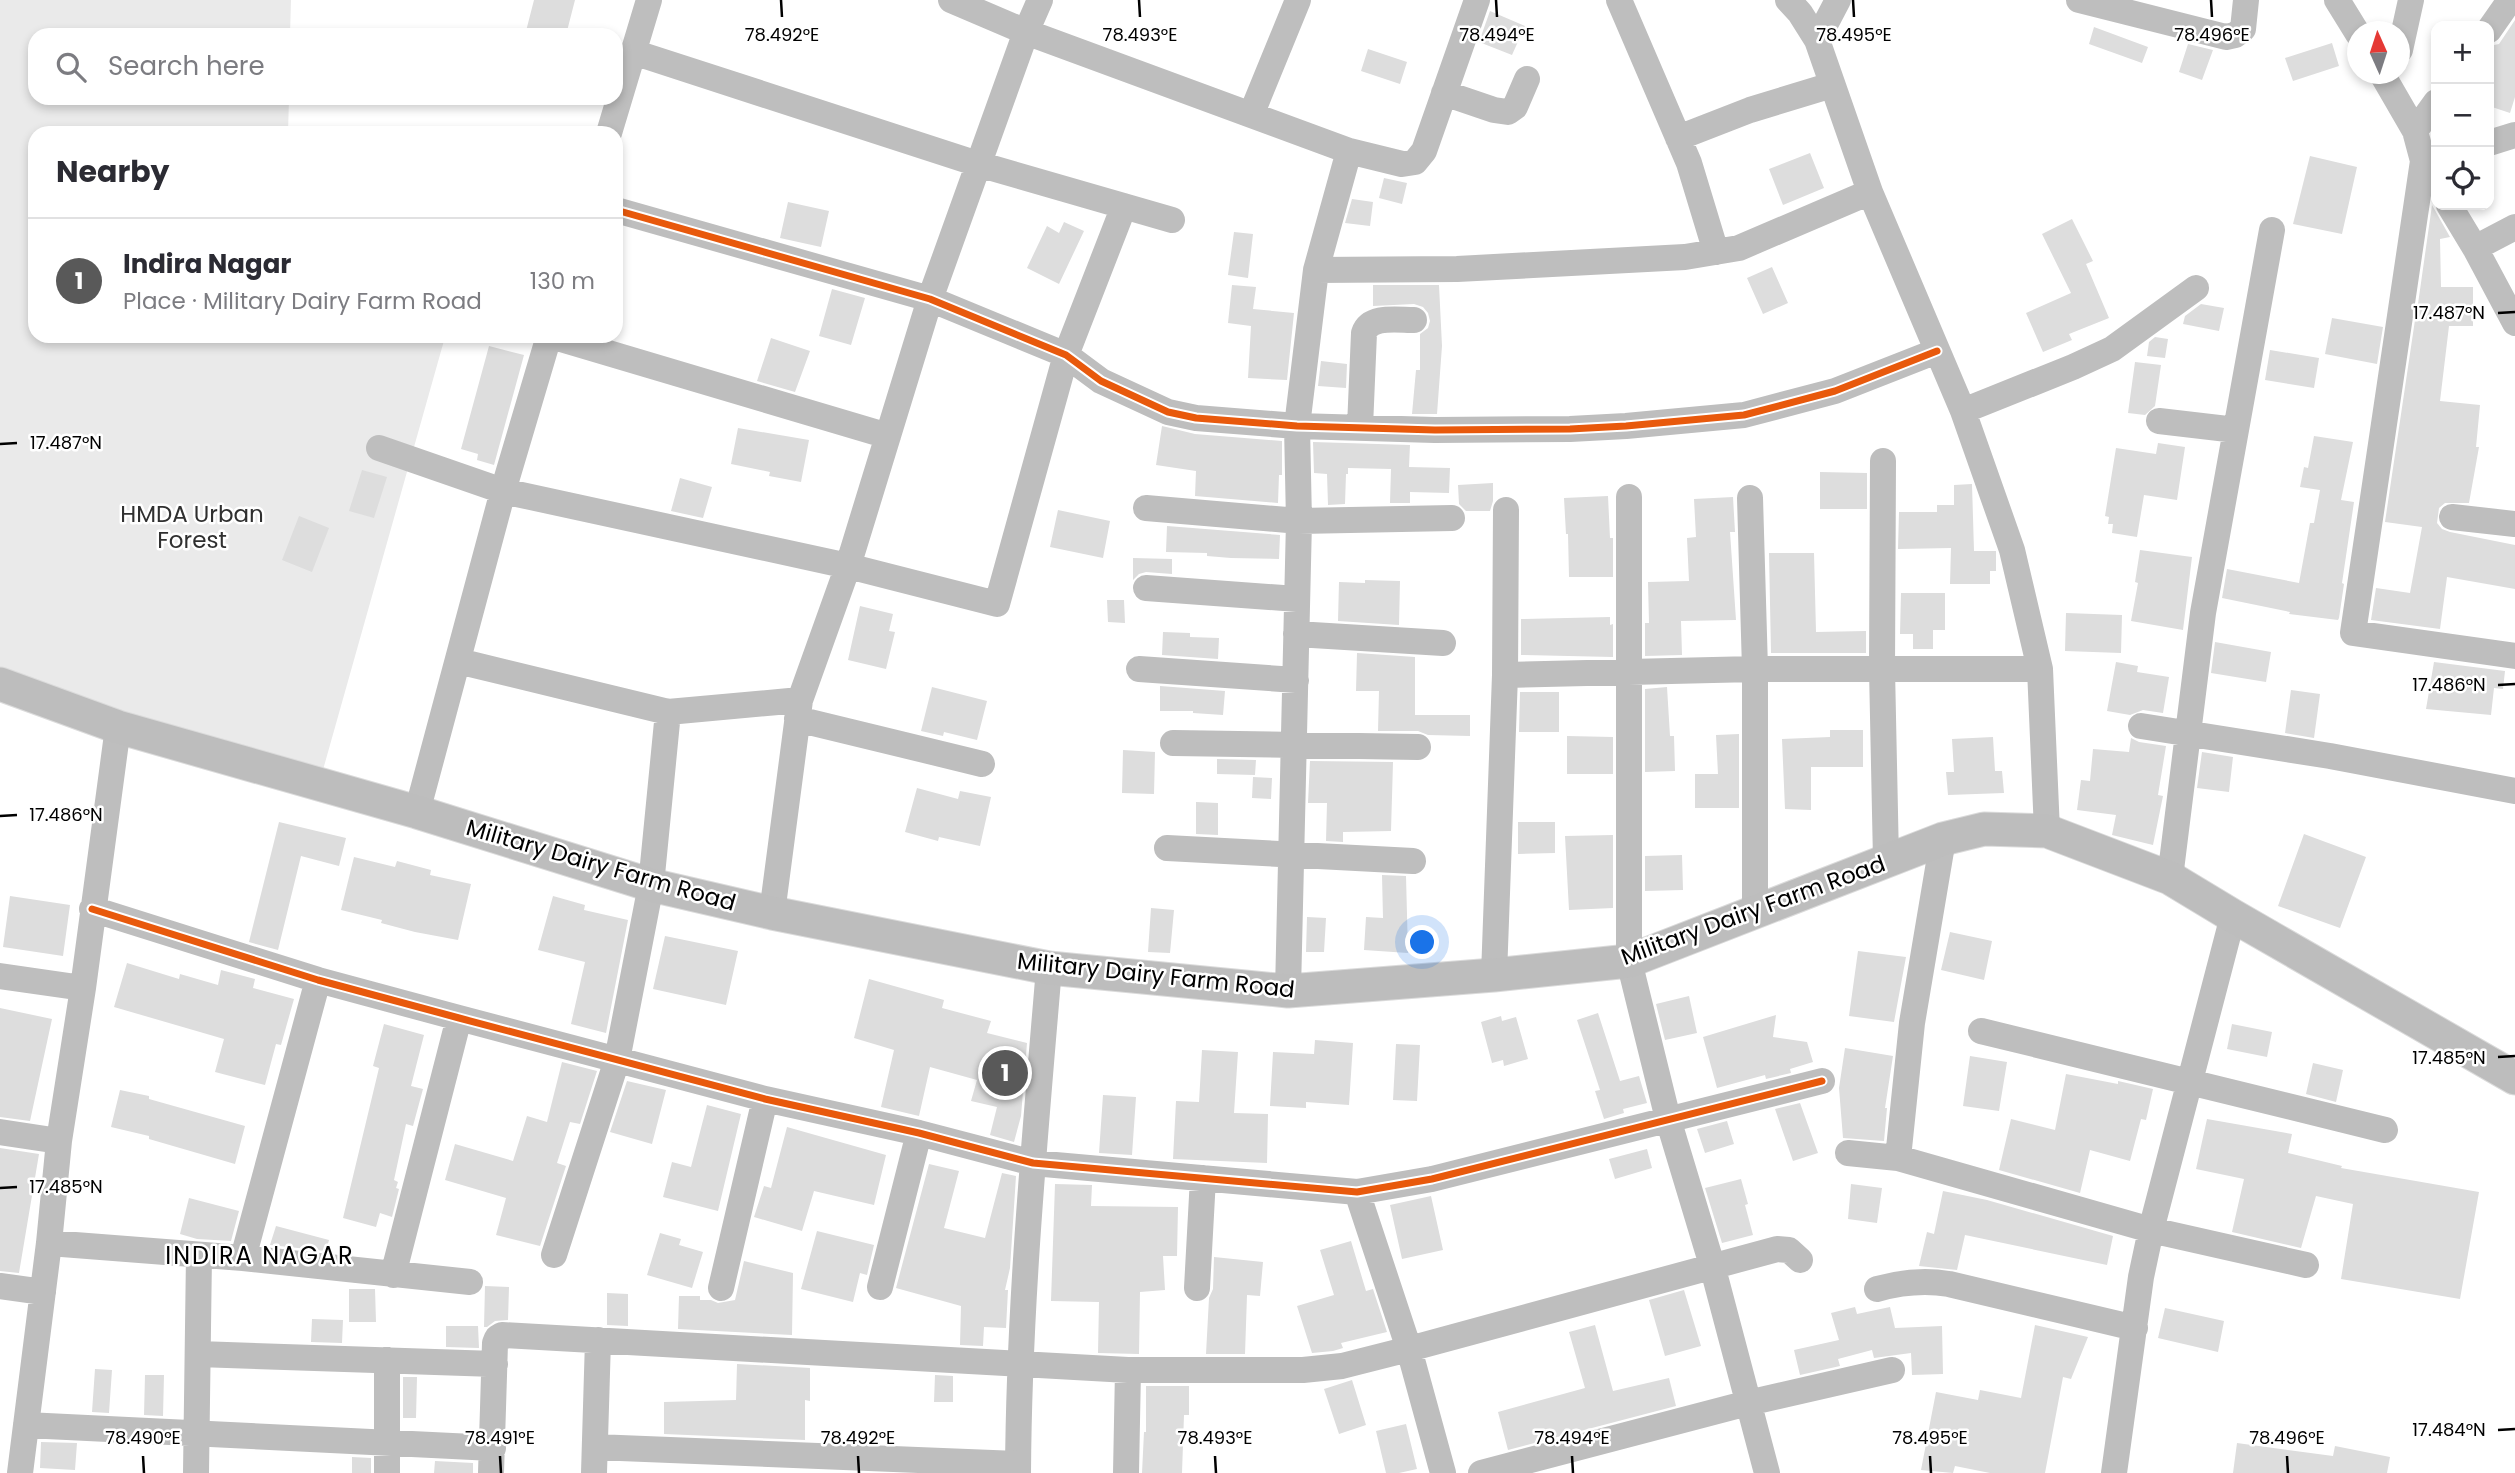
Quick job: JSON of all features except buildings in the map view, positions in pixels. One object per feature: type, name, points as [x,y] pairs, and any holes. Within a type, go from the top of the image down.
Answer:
[{"type":"main road","name":"Military Dairy Farm Road","points":[[0,684],[118,727],[417,812],[651,885],[1049,968],[1288,991],[1494,975],[1629,961],[1943,839],[1984,829],[2047,831],[2170,878],[2233,916],[2511,1070]]},
{"type":"street","points":[[623,86],[649,0]]},
{"type":"street","points":[[951,0],[1026,32],[1349,151],[1402,164],[1415,162],[1424,151],[1477,0]]},
{"type":"street","points":[[772,912],[799,710],[848,566],[930,299],[1040,0]]},
{"type":"street","points":[[1251,115],[1298,0]]},
{"type":"street","points":[[1619,0],[1678,138],[1716,252]]},
{"type":"street","points":[[1788,0],[1800,13],[1816,40],[1870,192],[1963,411],[2012,550],[2040,669],[2047,831]]},
{"type":"street","points":[[1816,40],[1838,0]]},
{"type":"street","points":[[2079,0],[2226,37],[2235,35],[2242,29],[2246,0]]},
{"type":"street","points":[[2337,0],[2349,21]]},
{"type":"street","points":[[2406,21],[2411,0]]},
{"type":"street","points":[[2494,23],[2510,0]]},
{"type":"street","points":[[633,52],[978,164],[1172,220]]},
{"type":"street","points":[[1444,93],[1508,112],[1515,107],[1527,79]]},
{"type":"street","points":[[2392,84],[2431,165]]},
{"type":"street","points":[[1678,138],[1750,110],[1832,85]]},
{"type":"street","points":[[611,126],[617,105]]},
{"type":"street","points":[[2415,131],[2431,109]]},
{"type":"street","points":[[2494,141],[2515,135]]},
{"type":"street","points":[[1288,991],[1299,521],[1297,426],[1316,270],[1349,151]]},
{"type":"street","points":[[2431,173],[2353,633],[2515,656]]},
{"type":"street","points":[[1316,270],[1457,269],[1685,257],[1739,248],[1870,192]]},
{"type":"street","points":[[379,448],[503,491],[848,566],[997,604],[1066,355],[1124,206]]},
{"type":"street","points":[[2452,210],[2515,323]]},
{"type":"street","points":[[623,212],[930,299],[1066,355],[1101,381],[1168,412],[1196,418],[1360,428],[1570,429],[1744,415],[1835,391],[1937,351]]},
{"type":"street","points":[[2475,248],[2515,227]]},
{"type":"street","points":[[2170,878],[2203,613],[2272,230]]},
{"type":"street","points":[[1963,411],[2112,349],[2196,288]]},
{"type":"street","points":[[1360,428],[1364,333],[1367,326],[1374,321],[1413,320]]},
{"type":"street","points":[[417,812],[503,491],[548,343]]},
{"type":"street","points":[[574,343],[888,436]]},
{"type":"street","points":[[2159,421],[2236,430]]},
{"type":"street","points":[[1882,461],[1886,860]]},
{"type":"street","points":[[1629,497],[1629,961],[1668,1119],[1712,1265],[1767,1473]]},
{"type":"street","points":[[1750,498],[1755,669],[1755,912]]},
{"type":"street","points":[[1146,508],[1299,521],[1452,518]]},
{"type":"street","points":[[1494,975],[1505,675],[1506,510]]},
{"type":"street","points":[[2452,517],[2515,524]]},
{"type":"street","points":[[1146,588],[1297,599]]},
{"type":"street","points":[[1296,635],[1443,643]]},
{"type":"street","points":[[458,661],[668,712],[799,710],[982,764]]},
{"type":"street","points":[[1139,669],[1296,680]]},
{"type":"street","points":[[1505,675],[1755,669],[2040,669]]},
{"type":"street","points":[[554,1255],[617,1060],[651,885],[668,712]]},
{"type":"street","points":[[2141,726],[2330,756],[2515,791]]},
{"type":"street","points":[[118,727],[83,988],[59,1140],[44,1292],[17,1448],[197,1435],[387,1444],[492,1461],[495,1343],[502,1335],[1128,1370],[1303,1370],[1342,1366],[1409,1349],[1777,1249],[1789,1250],[1800,1260]]},
{"type":"street","points":[[1173,743],[1418,747]]},
{"type":"street","points":[[1898,1158],[1912,1023],[1943,839]]},
{"type":"street","points":[[1167,848],[1413,861]]},
{"type":"street","points":[[92,909],[318,980],[765,1099],[919,1133],[1033,1163],[1357,1192],[1432,1179],[1822,1081]]},
{"type":"street","points":[[2114,1473],[2141,1277],[2151,1230],[2233,916]]},
{"type":"street","points":[[595,1447],[1018,1469],[1021,1363],[1033,1163],[1049,968]]},
{"type":"street","points":[[0,976],[83,988]]},
{"type":"street","points":[[243,1258],[318,980]]},
{"type":"street","points":[[393,1275],[459,1018]]},
{"type":"street","points":[[1981,1031],[2385,1130]]},
{"type":"street","points":[[721,1287],[765,1099]]},
{"type":"street","points":[[0,1132],[59,1140]]},
{"type":"street","points":[[880,1287],[919,1133]]},
{"type":"street","points":[[1848,1153],[1898,1158],[2151,1230],[2306,1265]]},
{"type":"street","points":[[1197,1288],[1203,1178]]},
{"type":"street","points":[[1357,1192],[1409,1349],[1443,1473]]},
{"type":"street","points":[[50,1243],[243,1258],[470,1282]]},
{"type":"street","points":[[196,1473],[199,1255]]},
{"type":"street","points":[[1877,1289],[1898,1283],[1926,1281],[1949,1284],[2135,1328]]},
{"type":"street","points":[[0,1286],[44,1292]]},
{"type":"street","points":[[594,1473],[598,1340]]},
{"type":"street","points":[[198,1354],[495,1364]]},
{"type":"street","points":[[387,1360],[387,1473]]},
{"type":"street","points":[[1126,1473],[1128,1370]]},
{"type":"street","points":[[1480,1473],[1748,1403],[1892,1370]]},
{"type":"green space","name":"HMDA Urban Forest","points":[[0,0],[291,0],[290,28],[28,28],[28,105],[289,105],[288,126],[28,126],[28,343],[443,343],[319,784],[0,680]]},
{"type":"cycle path","points":[[623,212],[930,299],[1066,355],[1101,381],[1168,412],[1196,418],[1297,426],[1435,430],[1626,426],[1744,415],[1835,391],[1937,351]]},
{"type":"cycle path","points":[[92,909],[318,980],[765,1099],[919,1133],[1033,1163],[1357,1192],[1432,1179],[1822,1081]]},
{"type":"place","name":"Indira Nagar","points":[[1005,1073]]},
{"type":"district","name":"INDIRA NAGAR","points":[[260,1255]]}]
